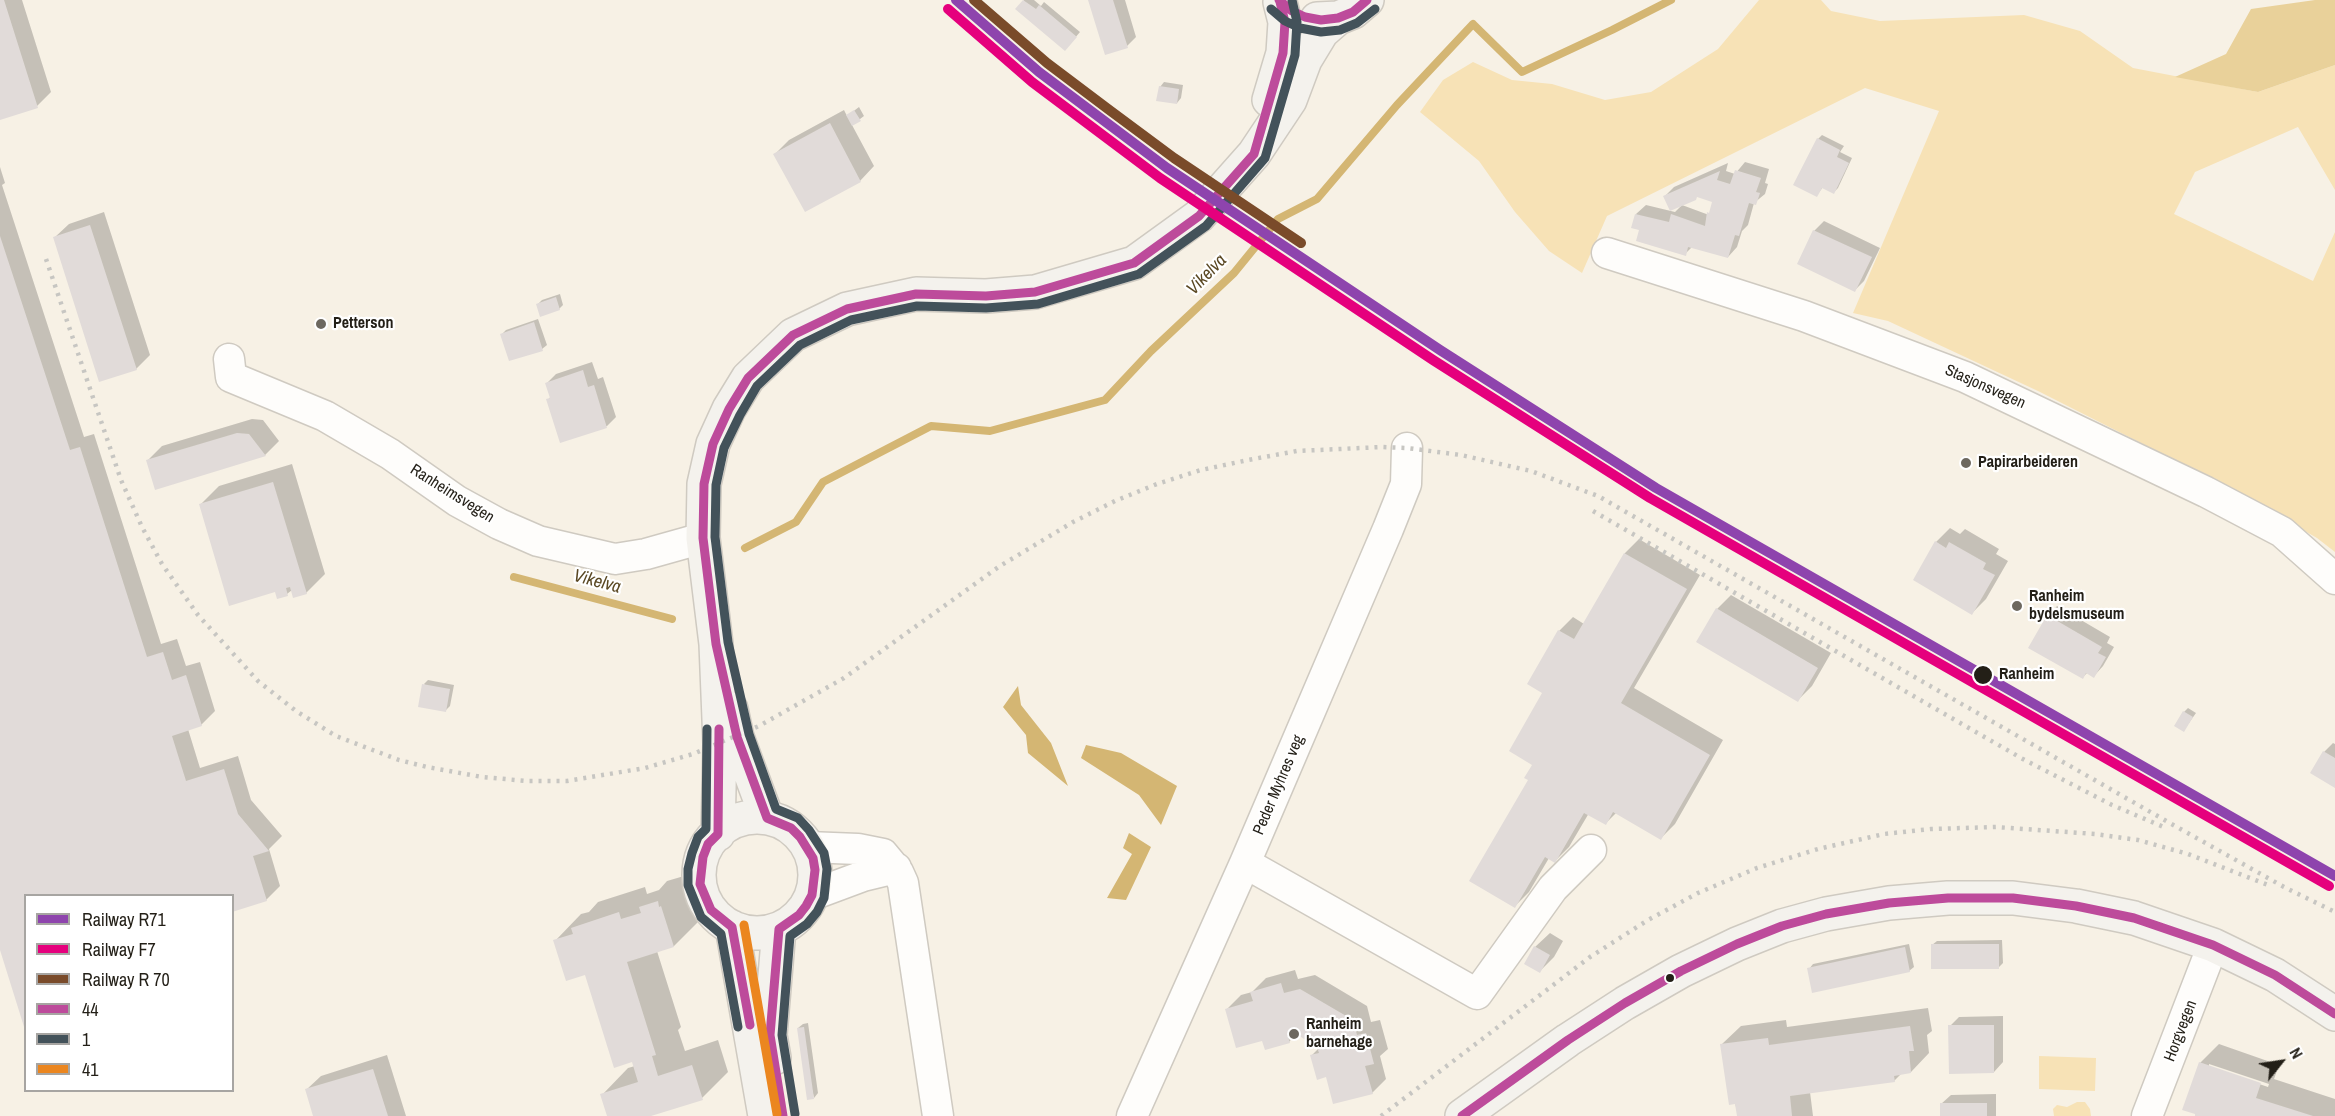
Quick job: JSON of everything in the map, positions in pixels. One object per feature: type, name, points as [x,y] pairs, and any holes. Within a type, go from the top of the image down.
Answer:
[{"type":"street","points":[[1280,1],[1292,11],[1305,17],[1321,20],[1338,18],[1353,12],[1367,0]]},
{"type":"street","points":[[1254,154],[1283,53],[1285,22],[1280,1]]},
{"type":"street","points":[[717,834],[720,744],[716,644],[704,544],[705,484],[713,444],[729,409],[748,378],[793,335],[847,309],[916,294],[986,296],[1035,292],[1134,263],[1199,216],[1254,154],[1290,100],[1305,60],[1316,41],[1322,32],[1338,18]]},
{"type":"street","name":"Stasjonsvegen","points":[[1606,253],[1804,316],[1965,377],[2206,492],[2282,532],[2335,579]]},
{"type":"street","name":"Ranheimsvegen","points":[[229,359],[231,376],[326,416],[390,454],[457,501],[499,524],[538,541],[615,559],[704,544]]},
{"type":"street","name":"Peder Myhres veg","points":[[1132,1116],[1245,863],[1406,484],[1407,448]]},
{"type":"street","points":[[716,644],[737,737],[766,818]]},
{"type":"street","points":[[766,818],[791,828],[808,847],[815,870],[812,895],[799,915],[779,929],[756,933],[732,927],[711,910],[700,884],[703,857],[708,844],[717,834],[740,820],[766,818]]},
{"type":"street","points":[[808,847],[858,849],[883,854],[896,868],[903,883],[938,1116]]},
{"type":"street","points":[[1245,863],[1478,994],[1553,888],[1591,850]]},
{"type":"street","points":[[812,895],[863,876],[896,868]]},
{"type":"street","points":[[1462,1116],[1577,1034],[1624,1003],[1681,971],[1737,944],[1782,926],[1826,914],[1889,903],[1948,898],[2013,898],[2076,906],[2134,918],[2213,945],[2275,975],[2335,1014]]},
{"type":"street","points":[[732,927],[765,1116]]},
{"type":"street","points":[[779,929],[770,1035],[783,1116]]},
{"type":"street","name":"Horgvegen","points":[[2147,1116],[2213,945]]},
{"type":"shaded area","points":[[1759,0],[1821,0],[1831,11],[1880,21],[2024,15],[2080,31],[2133,68],[2258,92],[2335,65],[2335,190],[2298,127],[2195,172],[2174,214],[2313,281],[2335,232],[2335,552],[2317,538],[2228,487],[2038,391],[1888,321],[1853,313],[1939,111],[1865,88],[1607,216],[1582,273],[1549,251],[1515,212],[1479,161],[1420,112],[1443,80],[1473,62],[1512,80],[1552,84],[1605,100],[1651,92],[1718,49]]},
{"type":"shaded area","points":[[2315,0],[2335,0],[2335,65],[2258,92],[2175,77],[2226,54],[2251,9]]},
{"type":"shaded area","points":[[1018,686],[1021,705],[1051,743],[1068,786],[1028,753],[1026,735],[1003,707]]},
{"type":"shaded area","points":[[1086,745],[1121,753],[1177,786],[1161,825],[1139,795],[1081,758]]},
{"type":"shaded area","points":[[1129,833],[1151,847],[1126,900],[1107,898],[1132,854],[1123,848]]},
{"type":"shaded area","points":[[2039,1056],[2096,1058],[2095,1091],[2039,1089]]},
{"type":"shaded area","points":[[2077,1102],[2085,1102],[2090,1109],[2091,1116],[2054,1116],[2053,1109],[2057,1105],[2067,1107]]},
{"type":"building","points":[[0,0],[4,0],[38,108],[0,120]]},
{"type":"building","points":[[1023,0],[1036,9],[1039,5],[1077,37],[1065,51],[1015,9]]},
{"type":"building","points":[[1088,0],[1113,0],[1128,48],[1105,55]]},
{"type":"building","points":[[1159,86],[1179,89],[1177,104],[1156,101]]},
{"type":"building","points":[[854,110],[861,121],[852,126],[846,115]]},
{"type":"building","points":[[830,123],[861,182],[805,212],[773,154]]},
{"type":"building","points":[[1817,138],[1840,150],[1837,157],[1849,163],[1834,194],[1822,188],[1817,197],[1793,185]]},
{"type":"building","points":[[1735,170],[1761,178],[1756,192],[1760,193],[1756,205],[1749,203],[1739,236],[1735,235],[1728,258],[1688,247],[1686,256],[1636,241],[1639,230],[1631,228],[1635,214],[1669,222],[1671,214],[1705,226],[1707,212],[1709,213],[1712,202],[1697,197],[1696,200],[1670,211],[1663,196],[1720,171],[1717,180],[1730,184]]},
{"type":"building","points":[[90,225],[137,370],[99,382],[53,237]]},
{"type":"building","points":[[1813,230],[1872,257],[1855,292],[1797,264]]},
{"type":"building","points":[[0,236],[70,450],[80,447],[147,657],[163,652],[172,680],[186,675],[202,726],[172,736],[186,781],[224,769],[238,814],[269,851],[253,856],[267,901],[234,911],[234,894],[24,894],[24,1027],[0,950]]},
{"type":"building","points":[[556,297],[560,310],[540,317],[536,304]]},
{"type":"building","points":[[534,322],[543,351],[509,361],[500,334]]},
{"type":"building","points":[[583,370],[588,387],[594,385],[607,428],[560,443],[546,399],[550,398],[545,383]]},
{"type":"building","points":[[237,433],[249,434],[266,456],[155,490],[146,460]]},
{"type":"building","points":[[273,482],[307,594],[293,598],[290,587],[286,588],[288,596],[277,599],[275,592],[229,606],[199,504]]},
{"type":"building","points":[[1935,541],[1946,548],[1949,542],[1986,563],[1983,569],[1995,575],[1972,615],[1913,580]]},
{"type":"building","points":[[1624,553],[1687,589],[1621,703],[1710,755],[1661,840],[1613,812],[1606,825],[1584,813],[1555,863],[1545,857],[1515,908],[1469,881],[1528,780],[1524,778],[1532,765],[1509,751],[1542,693],[1527,684],[1558,630],[1574,639]]},
{"type":"building","points":[[1716,608],[1818,668],[1798,702],[1696,642]]},
{"type":"building","points":[[2047,615],[2102,647],[2098,653],[2106,657],[2094,678],[2086,673],[2083,679],[2028,648]]},
{"type":"building","points":[[422,684],[450,689],[446,712],[418,707]]},
{"type":"building","points":[[2183,711],[2193,717],[2184,732],[2174,726]]},
{"type":"building","points":[[2323,751],[2335,758],[2335,788],[2310,773]]},
{"type":"building","points":[[658,901],[674,947],[627,962],[656,1055],[652,1056],[658,1076],[692,1065],[703,1100],[651,1116],[607,1116],[600,1094],[638,1082],[632,1062],[614,1068],[585,975],[566,981],[553,940],[573,934],[571,928],[619,912],[621,919],[641,913],[639,907]]},
{"type":"building","points":[[1931,944],[1999,944],[1999,969],[1931,969]]},
{"type":"building","points":[[1534,946],[1550,955],[1540,973],[1524,964]]},
{"type":"building","points":[[1905,947],[1910,972],[1812,993],[1807,968]]},
{"type":"building","points":[[1281,983],[1284,993],[1300,989],[1353,1020],[1357,1035],[1366,1033],[1374,1064],[1365,1066],[1373,1094],[1333,1104],[1326,1077],[1317,1080],[1310,1055],[1319,1053],[1317,1047],[1293,1032],[1287,1034],[1290,1043],[1265,1050],[1262,1041],[1236,1048],[1225,1009],[1253,1001],[1250,992]]},
{"type":"building","points":[[1948,1025],[1994,1025],[1994,1073],[1949,1074]]},
{"type":"building","points":[[1910,1026],[1914,1051],[1909,1051],[1911,1073],[1894,1076],[1895,1082],[1790,1096],[1792,1116],[1737,1116],[1735,1104],[1729,1105],[1720,1044],[1768,1038],[1769,1045]]},
{"type":"building","points":[[804,1027],[814,1099],[807,1100],[797,1028]]},
{"type":"building","points":[[2199,1062],[2261,1083],[2256,1098],[2313,1116],[2195,1116],[2195,1114],[2182,1110]]},
{"type":"building","points":[[373,1069],[388,1116],[313,1116],[305,1089]]},
{"type":"building","points":[[1940,1103],[1987,1103],[1987,1116],[1940,1116]]},
{"type":"waterway","name":"Vikelva","points":[[745,548],[796,522],[823,482],[931,426],[990,431],[1105,400],[1151,351],[1234,273],[1278,219],[1317,199],[1397,105],[1473,24],[1522,72],[1671,0]]},
{"type":"waterway","name":"Vikelva","points":[[514,577],[672,619]]},
{"type":"railway","points":[[46,259],[121,480],[162,564],[198,615],[258,681],[296,711],[336,736],[399,760],[482,777],[527,781],[567,781],[645,768],[693,754],[759,726],[844,678],[1000,566],[1073,522],[1115,501],[1201,470],[1297,451],[1407,448],[1461,455],[1531,471],[1598,496],[2168,822],[2284,887],[2335,912]]},
{"type":"railway","points":[[1593,511],[2021,758],[2112,805],[2166,828]]},
{"type":"railway","points":[[1381,1116],[1590,957],[1648,920],[1698,893],[1757,868],[1818,849],[1884,834],[1931,829],[1996,827],[2095,834],[2138,840],[2188,854],[2268,885]]},
{"type":"rail line","name":"R71","points":[[956,0],[1039,72],[1167,168],[1440,350],[1656,488],[2335,876]]},
{"type":"rail line","name":"F7","points":[[948,9],[1032,82],[1160,178],[1433,360],[1650,498],[2329,886]]},
{"type":"transit line","points":[[974,0],[1047,63],[1108,109],[1174,158],[1301,243]]},
{"type":"transit line","name":"44","points":[[1279,0],[1292,11],[1305,17],[1321,20],[1338,18],[1353,12],[1367,0]]},
{"type":"transit line","name":"1","points":[[795,1114],[782,1035],[790,936],[807,924],[817,912],[824,898],[827,869],[824,853],[809,830],[798,818],[776,809],[749,734],[728,642],[715,537],[716,485],[724,448],[757,386],[800,345],[851,320],[917,306],[986,308],[1038,304],[1139,274],[1206,226],[1265,158],[1295,55],[1297,22],[1292,0]]},
{"type":"transit line","name":"44","points":[[783,1116],[770,1035],[779,929],[799,915],[806,906],[812,895],[815,870],[813,858],[800,837],[791,828],[767,818],[737,737],[716,644],[703,538],[704,484],[713,444],[729,409],[748,378],[793,335],[847,309],[916,294],[986,296],[1035,292],[1134,263],[1199,216],[1254,154],[1283,53],[1285,22],[1280,2]]},
{"type":"transit line","name":"1","points":[[1271,9],[1285,21],[1300,28],[1321,32],[1340,30],[1357,23],[1375,9]]},
{"type":"transit line","name":"1","points":[[707,729],[706,829],[698,837],[692,853],[688,869],[688,885],[701,917],[721,934],[738,1027]]},
{"type":"transit line","name":"44","points":[[719,729],[718,834],[708,844],[703,857],[700,884],[711,910],[732,927],[750,1025]]},
{"type":"transit line","name":"44","points":[[1462,1116],[1568,1040],[1625,1003],[1681,971],[1737,944],[1782,926],[1826,914],[1889,903],[1948,898],[2013,898],[2076,906],[2134,918],[2213,945],[2275,975],[2335,1014]]},
{"type":"transit line","name":"41","points":[[744,925],[777,1114]]},
{"type":"place","name":"Petterson","points":[[321,324]]},
{"type":"place","name":"Papirarbeideren","points":[[1966,463]]},
{"type":"place","name":"Ranheim bydelsmuseum","points":[[2017,606]]},
{"type":"place","name":"Ranheim","points":[[1983,675]]},
{"type":"place","name":"Ranheim barnehage","points":[[1294,1034]]}]
